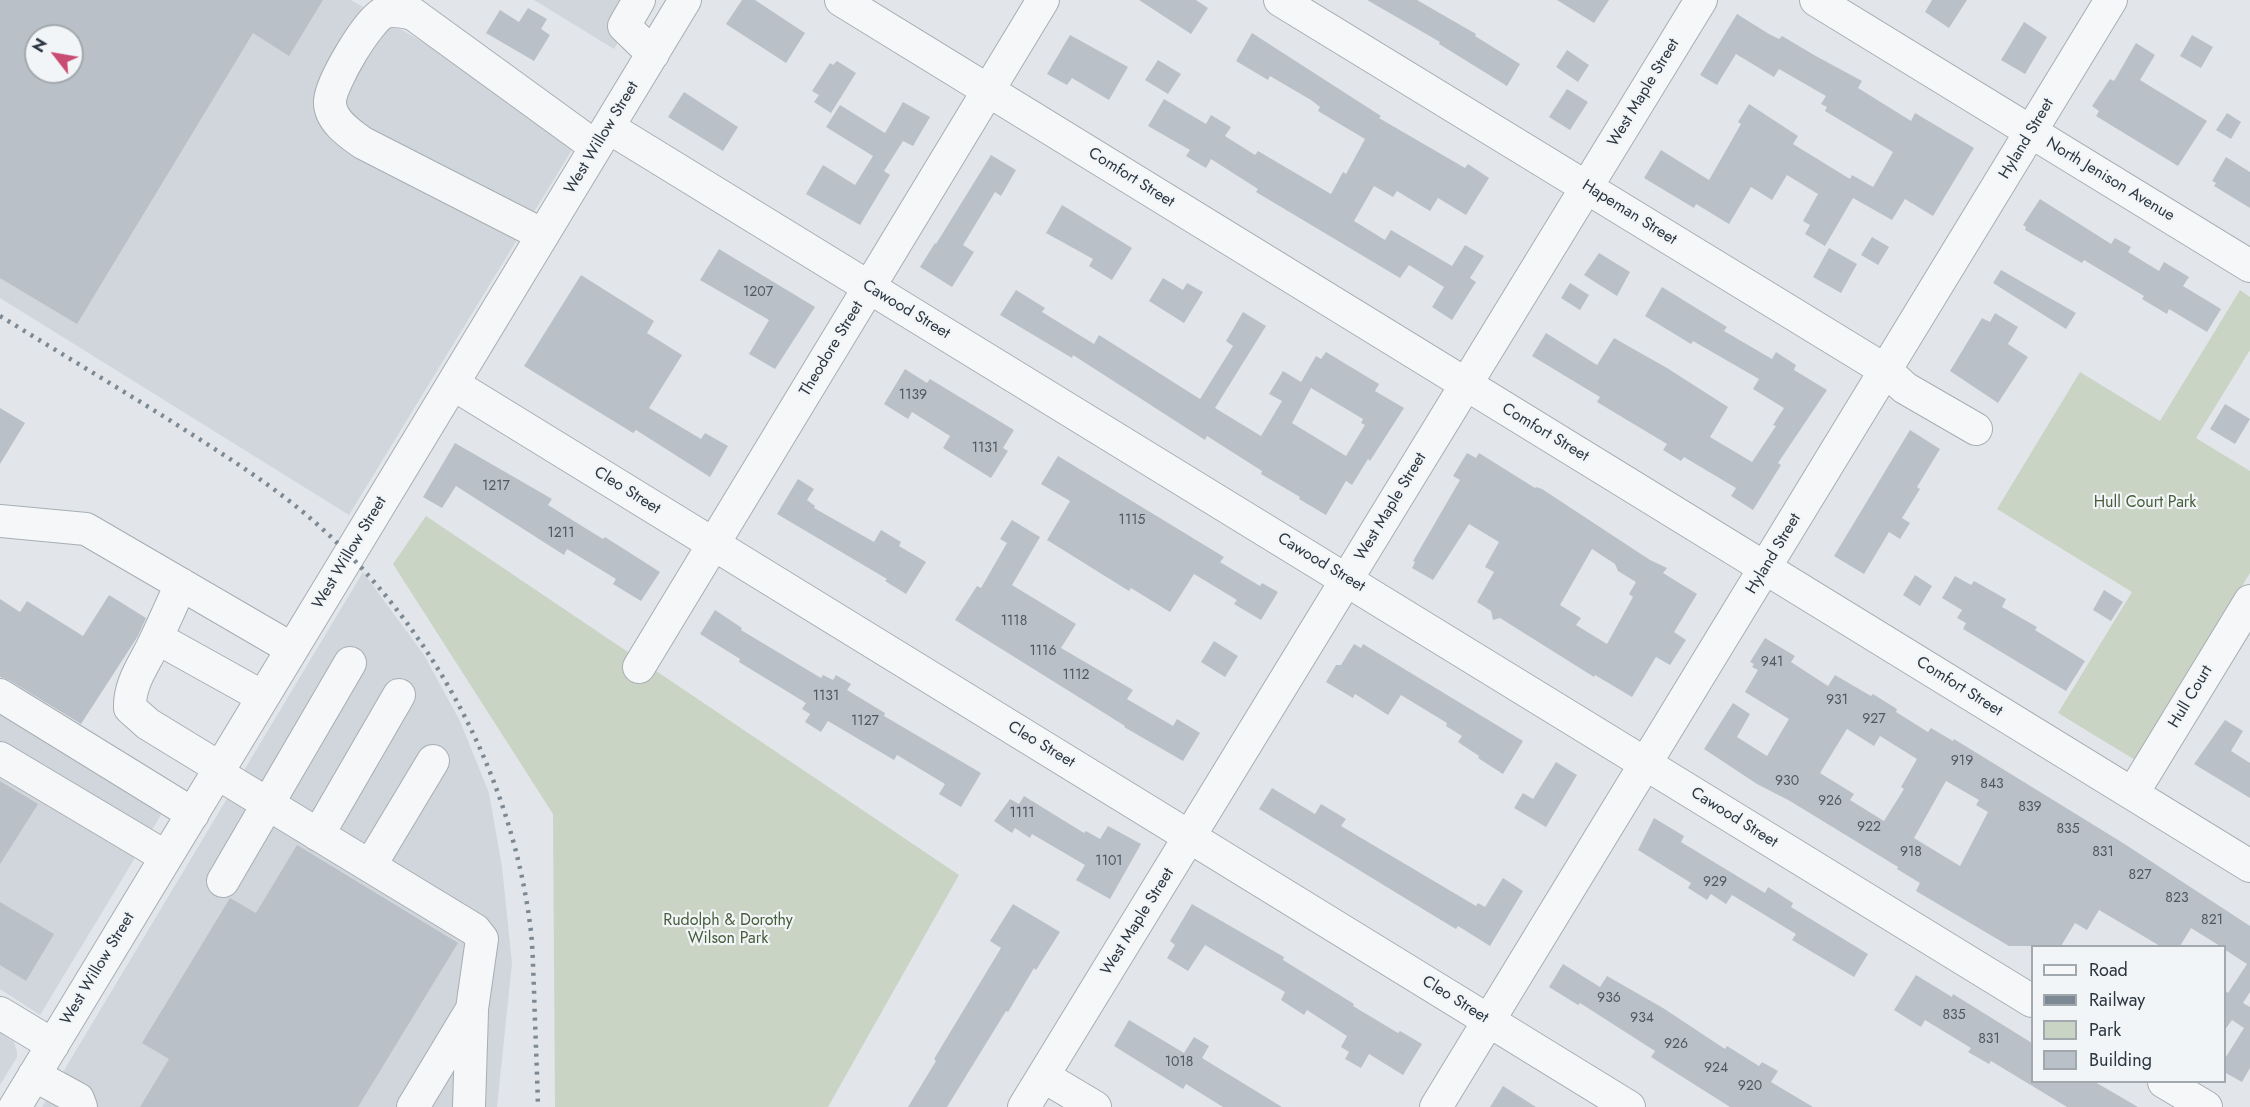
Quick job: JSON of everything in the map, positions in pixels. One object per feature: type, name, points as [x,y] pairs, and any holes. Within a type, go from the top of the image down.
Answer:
[{"type":"street","points":[[639,0],[624,26],[653,54]]},
{"type":"street","name":"West Willow Street","points":[[11,1099],[34,1075],[53,1045],[685,0]]},
{"type":"street","name":"Comfort Street","points":[[841,0],[2250,866]]},
{"type":"street","name":"Theodore Street","points":[[639,667],[1043,0]]},
{"type":"street","name":"Hapeman Street","points":[[1280,0],[1885,370],[1905,388],[1976,429]]},
{"type":"street","name":"West Maple Street","points":[[1024,1107],[1701,0]]},
{"type":"street","name":"North Jenison Avenue","points":[[1816,0],[2250,266]]},
{"type":"street","name":"Hyland Street","points":[[1436,1107],[2111,0]]},
{"type":"street","points":[[388,5],[384,12],[373,21],[335,81],[329,103],[339,125],[363,143],[543,235]]},
{"type":"street","name":"Cawood Street","points":[[388,5],[413,14],[602,137],[870,287],[2031,1000]]},
{"type":"street","name":"Cleo Street","points":[[453,384],[1629,1107]]},
{"type":"street","points":[[0,521],[86,529],[292,649]]},
{"type":"street","points":[[181,584],[136,679],[130,695],[130,708],[148,724],[267,804],[475,930],[482,939],[472,1009],[469,1107]]},
{"type":"street","name":"Hull Court","points":[[2133,793],[2250,601]]},
{"type":"street","points":[[157,638],[263,697]]},
{"type":"street","points":[[223,881],[350,663]]},
{"type":"street","points":[[0,695],[193,814]]},
{"type":"street","points":[[318,835],[399,695]]},
{"type":"street","points":[[0,758],[166,857]]},
{"type":"street","points":[[370,866],[433,761]]},
{"type":"street","points":[[412,1107],[472,1009]]},
{"type":"street","points":[[0,1013],[53,1045]]},
{"type":"street","points":[[34,1075],[78,1099],[81,1107]]},
{"type":"street","points":[[1043,1076],[1095,1107]]},
{"type":"street","points":[[2166,1083],[2206,1107]]},
{"type":"shaded area","points":[[0,0],[351,0],[581,135],[349,515],[0,298]]},
{"type":"shaded area","points":[[534,0],[644,0],[614,49]]},
{"type":"shaded area","points":[[363,572],[424,655],[460,721],[489,793],[502,867],[512,963],[497,1107],[42,1107]]},
{"type":"shaded area","points":[[0,681],[176,790],[40,1015],[0,989]]},
{"type":"shaded area","points":[[0,1032],[14,1042],[17,1057],[0,1085]]},
{"type":"green space","name":"Hull Court Park","points":[[2240,290],[2250,297],[2250,350],[2196,438],[2250,471],[2250,573],[2135,760],[2058,713],[2132,592],[1997,509],[2080,372],[2160,421]]},
{"type":"green space","name":"Rudolph & Dorothy Wilson Park","points":[[426,516],[959,875],[828,1107],[555,1107],[553,814],[393,564]]},
{"type":"building","points":[[0,0],[323,0],[289,56],[253,33],[77,324],[0,278]]},
{"type":"building","points":[[742,0],[755,0],[805,33],[786,63],[726,24]]},
{"type":"building","points":[[1139,0],[1196,0],[1208,8],[1191,34]]},
{"type":"building","points":[[1367,0],[1417,0],[1476,34],[1475,36],[1520,64],[1507,86],[1439,44],[1440,42]]},
{"type":"building","points":[[1557,0],[1609,0],[1594,23]]},
{"type":"building","points":[[1932,0],[1967,0],[1949,28],[1925,12]]},
{"type":"building","points":[[528,8],[547,19],[541,29],[550,35],[534,61],[486,33],[500,10],[519,22]]},
{"type":"building","points":[[1737,14],[1769,34],[1779,39],[1782,36],[1862,81],[1858,88],[1911,121],[1915,113],[1974,148],[1933,216],[1905,199],[1892,220],[1853,198],[1825,246],[1805,234],[1810,225],[1803,221],[1818,194],[1787,175],[1772,200],[1751,187],[1729,224],[1696,204],[1694,208],[1644,178],[1661,150],[1709,180],[1741,124],[1738,122],[1749,104],[1798,136],[1793,144],[1850,179],[1852,175],[1873,187],[1893,152],[1825,111],[1827,107],[1821,104],[1826,96],[1779,69],[1774,77],[1736,54],[1717,85],[1700,75]]},
{"type":"building","points":[[2024,22],[2047,37],[2025,74],[2001,60]]},
{"type":"building","points":[[1252,33],[1381,116],[1379,118],[1465,168],[1468,164],[1489,178],[1466,215],[1438,198],[1430,211],[1397,191],[1393,197],[1374,186],[1354,221],[1385,240],[1391,230],[1452,266],[1465,245],[1484,256],[1470,278],[1476,282],[1452,320],[1432,307],[1444,287],[1409,265],[1400,278],[1256,192],[1258,189],[1211,159],[1206,168],[1186,156],[1190,150],[1148,126],[1164,99],[1206,124],[1211,115],[1231,127],[1225,136],[1255,155],[1258,151],[1331,194],[1343,172],[1346,174],[1365,139],[1318,111],[1320,107],[1311,100],[1270,76],[1268,80],[1236,61]]},
{"type":"building","points":[[1070,35],[1128,67],[1109,100],[1072,78],[1067,85],[1047,74]]},
{"type":"building","points":[[2192,35],[2213,47],[2201,68],[2180,56]]},
{"type":"building","points":[[2136,43],[2155,55],[2140,80],[2207,121],[2178,166],[2096,116],[2099,111],[2092,106],[2110,79],[2114,81]]},
{"type":"building","points":[[1567,50],[1589,65],[1578,82],[1556,67]]},
{"type":"building","points":[[1158,60],[1181,74],[1168,94],[1145,80]]},
{"type":"building","points":[[837,61],[856,73],[831,113],[814,102],[819,95],[812,91],[830,63],[833,65]]},
{"type":"building","points":[[1567,89],[1588,102],[1570,130],[1549,117]]},
{"type":"building","points":[[684,92],[738,127],[723,151],[668,117]]},
{"type":"building","points":[[903,102],[930,117],[913,146],[903,141],[884,171],[890,175],[860,225],[806,194],[823,165],[855,185],[873,156],[826,127],[840,105],[885,133]]},
{"type":"building","points":[[2227,113],[2241,122],[2231,139],[2216,130]]},
{"type":"building","points":[[991,155],[1016,170],[1001,196],[995,192],[963,245],[974,252],[952,287],[920,267]]},
{"type":"building","points":[[2226,157],[2250,172],[2250,208],[2214,186],[2216,183],[2212,181]]},
{"type":"building","points":[[2040,199],[2111,244],[2115,238],[2131,247],[2128,252],[2159,271],[2164,262],[2189,277],[2183,286],[2221,309],[2207,332],[2169,309],[2167,314],[2142,299],[2144,296],[2084,260],[2082,263],[2025,230],[2026,227],[2023,225]]},
{"type":"building","points":[[1062,205],[1132,248],[1112,280],[1089,266],[1093,259],[1046,233]]},
{"type":"building","points":[[1872,237],[1889,247],[1878,265],[1861,255]]},
{"type":"building","points":[[1829,248],[1857,264],[1841,293],[1813,277]]},
{"type":"building","points":[[719,249],[815,307],[775,369],[749,354],[769,320],[700,280]]},
{"type":"building","points":[[1599,253],[1630,272],[1617,296],[1584,275]]},
{"type":"building","points":[[2001,270],[2076,313],[2066,329],[1993,283]]},
{"type":"building","points":[[581,275],[654,321],[647,333],[682,355],[649,408],[701,439],[705,433],[728,446],[710,477],[636,430],[633,433],[524,366]]},
{"type":"building","points":[[1163,278],[1183,290],[1187,283],[1203,292],[1184,323],[1149,301]]},
{"type":"building","points":[[1570,283],[1589,295],[1580,310],[1561,298]]},
{"type":"building","points":[[1662,287],[1727,327],[1724,331],[1772,359],[1776,352],[1796,365],[1794,370],[1827,390],[1778,463],[1781,465],[1753,510],[1731,496],[1736,488],[1684,457],[1681,461],[1663,450],[1667,444],[1597,402],[1600,397],[1532,356],[1546,333],[1597,365],[1614,338],[1728,407],[1710,437],[1752,462],[1776,426],[1773,425],[1784,408],[1753,389],[1759,379],[1693,341],[1691,344],[1645,316]]},
{"type":"building","points":[[1016,290],[1045,308],[1042,312],[1094,344],[1099,335],[1200,399],[1233,346],[1226,341],[1243,312],[1266,326],[1215,408],[1261,436],[1282,401],[1269,394],[1283,371],[1301,382],[1316,356],[1321,359],[1326,352],[1379,384],[1375,391],[1404,408],[1352,485],[1346,481],[1326,515],[1207,436],[1205,440],[1073,355],[1072,358],[1000,315]],"holes":[[[1308,386],[1363,419],[1361,423],[1365,425],[1346,456],[1292,423],[1311,388]]]},
{"type":"building","points":[[1995,313],[2018,327],[2008,344],[2028,357],[1998,403],[1950,371],[1982,318],[1990,322]]},
{"type":"building","points":[[905,369],[927,383],[930,379],[1014,430],[1003,448],[1008,451],[991,478],[943,448],[950,436],[912,412],[908,419],[884,404]]},
{"type":"building","points":[[2225,404],[2250,419],[2235,444],[2210,429]]},
{"type":"building","points":[[0,408],[25,423],[0,464]]},
{"type":"building","points":[[1910,430],[1940,449],[1917,487],[1920,489],[1902,518],[1910,523],[1900,539],[1889,532],[1864,574],[1834,556]]},
{"type":"building","points":[[455,443],[552,499],[548,505],[603,539],[605,537],[660,572],[641,601],[613,584],[616,579],[567,549],[564,555],[456,486],[442,508],[423,497]]},
{"type":"building","points":[[1467,453],[1476,458],[1479,453],[1535,488],[1542,489],[1650,560],[1667,568],[1663,573],[1697,594],[1674,632],[1686,640],[1670,665],[1656,657],[1632,697],[1595,675],[1594,677],[1500,618],[1493,620],[1491,611],[1477,602],[1494,572],[1485,567],[1499,542],[1469,524],[1433,580],[1412,568],[1415,562],[1413,561],[1460,480],[1453,476]],"holes":[[[1592,549],[1615,564],[1618,571],[1636,582],[1629,594],[1633,597],[1607,644],[1576,625],[1581,618],[1560,605]]]},
{"type":"building","points":[[1058,456],[1224,557],[1220,562],[1260,586],[1262,583],[1278,592],[1261,620],[1234,604],[1237,600],[1194,574],[1170,612],[1131,588],[1129,591],[1047,540],[1070,501],[1041,484]]},
{"type":"building","points":[[798,479],[814,489],[807,500],[815,506],[814,508],[874,542],[881,530],[901,542],[899,546],[926,562],[906,594],[885,581],[887,579],[777,514]]},
{"type":"building","points":[[1012,520],[1040,537],[1012,585],[1076,624],[1061,648],[1133,690],[1127,699],[1173,726],[1177,719],[1200,733],[1183,761],[1124,727],[955,620],[977,586],[981,588],[1007,543],[1000,539]]},
{"type":"building","points":[[1915,575],[1932,586],[1920,606],[1903,595]]},
{"type":"building","points":[[1955,576],[1971,585],[1974,581],[2006,599],[2002,607],[2037,627],[2035,630],[2085,661],[2066,691],[1963,629],[1966,623],[1957,618],[1962,610],[1942,598]]},
{"type":"building","points":[[2104,590],[2123,602],[2111,621],[2093,610]]},
{"type":"building","points":[[109,595],[146,618],[138,636],[81,724],[9,680],[0,677],[0,599],[20,612],[27,601],[83,636]]},
{"type":"building","points":[[715,610],[742,628],[741,630],[821,678],[823,675],[833,680],[836,675],[851,684],[847,690],[885,713],[884,716],[981,773],[961,807],[939,794],[945,784],[897,755],[894,760],[828,721],[821,732],[805,722],[810,714],[802,709],[806,703],[739,662],[740,659],[700,634]]},
{"type":"building","points":[[1765,638],[1795,656],[1791,662],[1828,686],[1835,675],[1871,696],[1873,694],[1928,732],[1931,728],[1953,741],[1954,739],[2123,843],[2250,926],[2250,992],[2243,1003],[2250,1007],[2250,1068],[2242,1082],[2226,1073],[2226,1057],[2244,1028],[2232,1020],[2226,1028],[2226,992],[2228,993],[2247,964],[2226,950],[2226,945],[2218,945],[2191,928],[2181,945],[2158,945],[2099,910],[2087,930],[2075,923],[2062,945],[2009,946],[1916,891],[1920,883],[1897,869],[1898,867],[1790,801],[1757,784],[1704,749],[1733,703],[1750,714],[1737,737],[1767,756],[1789,719],[1745,692],[1758,670],[1752,667],[1754,664],[1750,662]],"holes":[[[1847,729],[1874,746],[1880,736],[1917,759],[1901,787],[1904,789],[1884,821],[1850,800],[1854,794],[1820,773]],[[1946,781],[1979,800],[1976,805],[1988,812],[1960,866],[1914,838]]]},
{"type":"building","points":[[1214,641],[1238,656],[1225,677],[1201,662]]},
{"type":"building","points":[[1354,644],[1361,648],[1363,644],[1523,741],[1503,774],[1458,742],[1462,736],[1446,726],[1447,723],[1401,695],[1388,715],[1355,694],[1353,698],[1326,682],[1336,665],[1341,665]]},
{"type":"building","points":[[2225,720],[2243,731],[2231,751],[2250,763],[2250,798],[2194,764]]},
{"type":"building","points":[[1556,762],[1577,775],[1546,827],[1514,808],[1523,793],[1533,799]]},
{"type":"building","points":[[0,781],[38,804],[0,864]]},
{"type":"building","points":[[1272,788],[1315,814],[1321,804],[1346,819],[1341,826],[1476,906],[1478,903],[1485,907],[1503,878],[1523,891],[1490,946],[1458,926],[1456,929],[1259,809]]},
{"type":"building","points":[[1024,796],[1084,833],[1086,831],[1100,839],[1108,826],[1141,844],[1110,899],[1076,880],[1085,865],[1032,834],[1030,838],[1015,828],[1012,833],[994,821],[1010,799],[1019,804]]},
{"type":"building","points":[[1654,818],[1684,836],[1681,842],[1765,893],[1768,887],[1793,903],[1791,907],[1868,954],[1854,977],[1792,940],[1796,934],[1732,895],[1726,904],[1711,894],[1707,900],[1688,888],[1691,883],[1638,850]]},
{"type":"building","points":[[297,845],[458,943],[358,1107],[140,1107],[169,1059],[142,1043],[230,898],[256,913]]},
{"type":"building","points":[[0,902],[54,934],[26,981],[0,965]]},
{"type":"building","points":[[1013,904],[1060,932],[1036,970],[1034,968],[1008,1012],[1006,1011],[947,1107],[908,1107],[1001,948],[990,941]]},
{"type":"building","points":[[1192,904],[1284,957],[1283,960],[1354,1004],[1353,1006],[1398,1033],[1400,1031],[1422,1044],[1403,1075],[1369,1054],[1361,1068],[1345,1059],[1349,1052],[1341,1047],[1347,1036],[1307,1010],[1304,1015],[1281,1000],[1285,992],[1205,945],[1188,971],[1167,958],[1175,945],[1170,941]]},
{"type":"building","points":[[1563,964],[1600,987],[1607,976],[1663,1008],[1725,1049],[1727,1046],[1759,1066],[1762,1062],[1778,1071],[1771,1082],[1813,1107],[1730,1107],[1651,1057],[1655,1051],[1580,1003],[1578,1005],[1549,987]]},
{"type":"building","points":[[1916,975],[1952,997],[1953,994],[2031,1042],[2031,1083],[2097,1083],[2138,1107],[2067,1107],[1991,1061],[1989,1064],[1968,1052],[1971,1048],[1925,1020],[1921,1027],[1894,1010]]},
{"type":"building","points":[[1129,1020],[1184,1053],[1194,1037],[1209,1046],[1202,1058],[1282,1107],[1223,1107],[1186,1084],[1183,1089],[1114,1046]]},
{"type":"building","points":[[1503,1086],[1536,1107],[1490,1107]]},
{"type":"railway","points":[[0,316],[171,421],[238,465],[303,512],[348,553],[388,599],[425,648],[456,701],[483,756],[505,813],[521,872],[532,939],[538,1107]]}]
